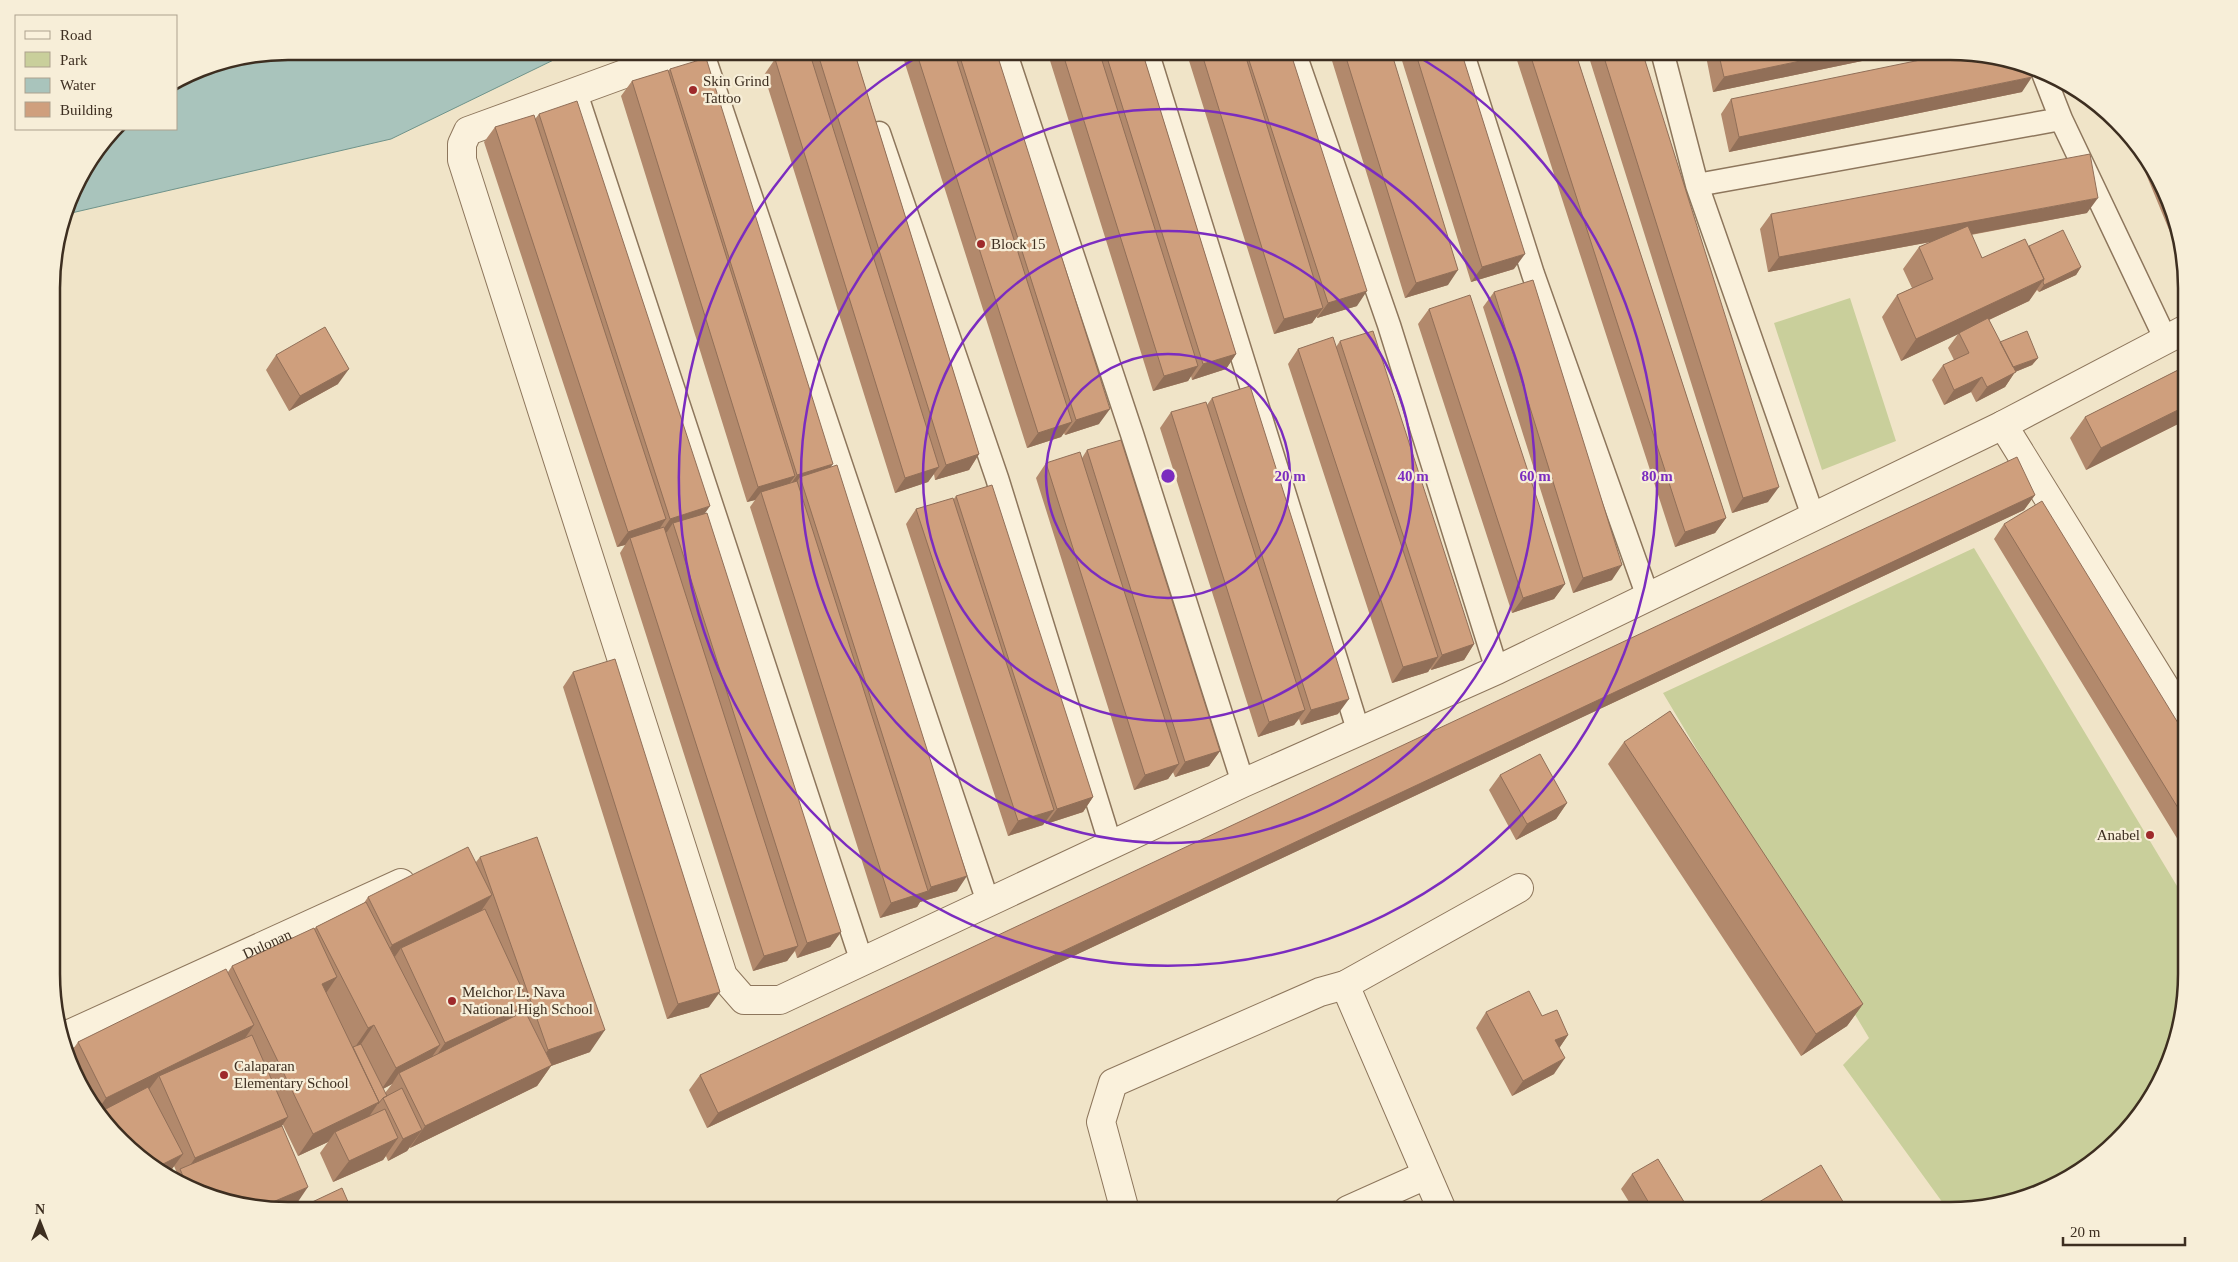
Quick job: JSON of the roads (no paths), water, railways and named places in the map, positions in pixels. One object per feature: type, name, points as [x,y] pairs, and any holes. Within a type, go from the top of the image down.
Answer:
[{"type":"street","points":[[664,60],[576,94],[468,131],[462,144],[462,160],[723,976],[744,1000],[780,1000],[1243,783],[1360,733],[1497,670],[2003,425],[2176,335]]},
{"type":"street","points":[[2003,425],[2178,709]]},
{"type":"street","name":"Dulonan","points":[[68,1034],[425,872]]},
{"type":"street","points":[[1123,1202],[1101,1122],[1113,1083],[1320,992],[1345,985],[1519,888]]},
{"type":"street","points":[[1345,985],[1438,1202]]},
{"type":"street","points":[[1366,1202],[1426,1175]]},
{"type":"lane","points":[[705,60],[988,902]]},
{"type":"lane","points":[[1008,60],[1132,434],[1243,783]]},
{"type":"lane","points":[[1150,60],[1360,733]]},
{"type":"lane","points":[[1297,60],[1389,325],[1497,670]]},
{"type":"lane","points":[[1465,60],[1533,274],[1648,597]]},
{"type":"lane","points":[[1664,60],[1697,186],[1813,516]]},
{"type":"lane","points":[[2046,82],[2061,119],[2176,335]]},
{"type":"lane","points":[[576,94],[862,962]]},
{"type":"lane","points":[[873,116],[997,478],[1111,846]]},
{"type":"lane","points":[[1697,186],[2061,119]]},
{"type":"water","points":[[273,60],[553,60],[391,139],[73,213],[98,162],[124,130],[178,130],[178,89],[215,72],[244,64]]},
{"type":"place","name":"Skin Grind Tattoo","points":[[693,90]]},
{"type":"place","name":"Block 15","points":[[981,244]]},
{"type":"place","name":"Anabel","points":[[2150,835]]},
{"type":"place","name":"Melchor L. Nava National High School","points":[[452,1001]]},
{"type":"place","name":"Calaparan Elementary School","points":[[224,1075]]}]
